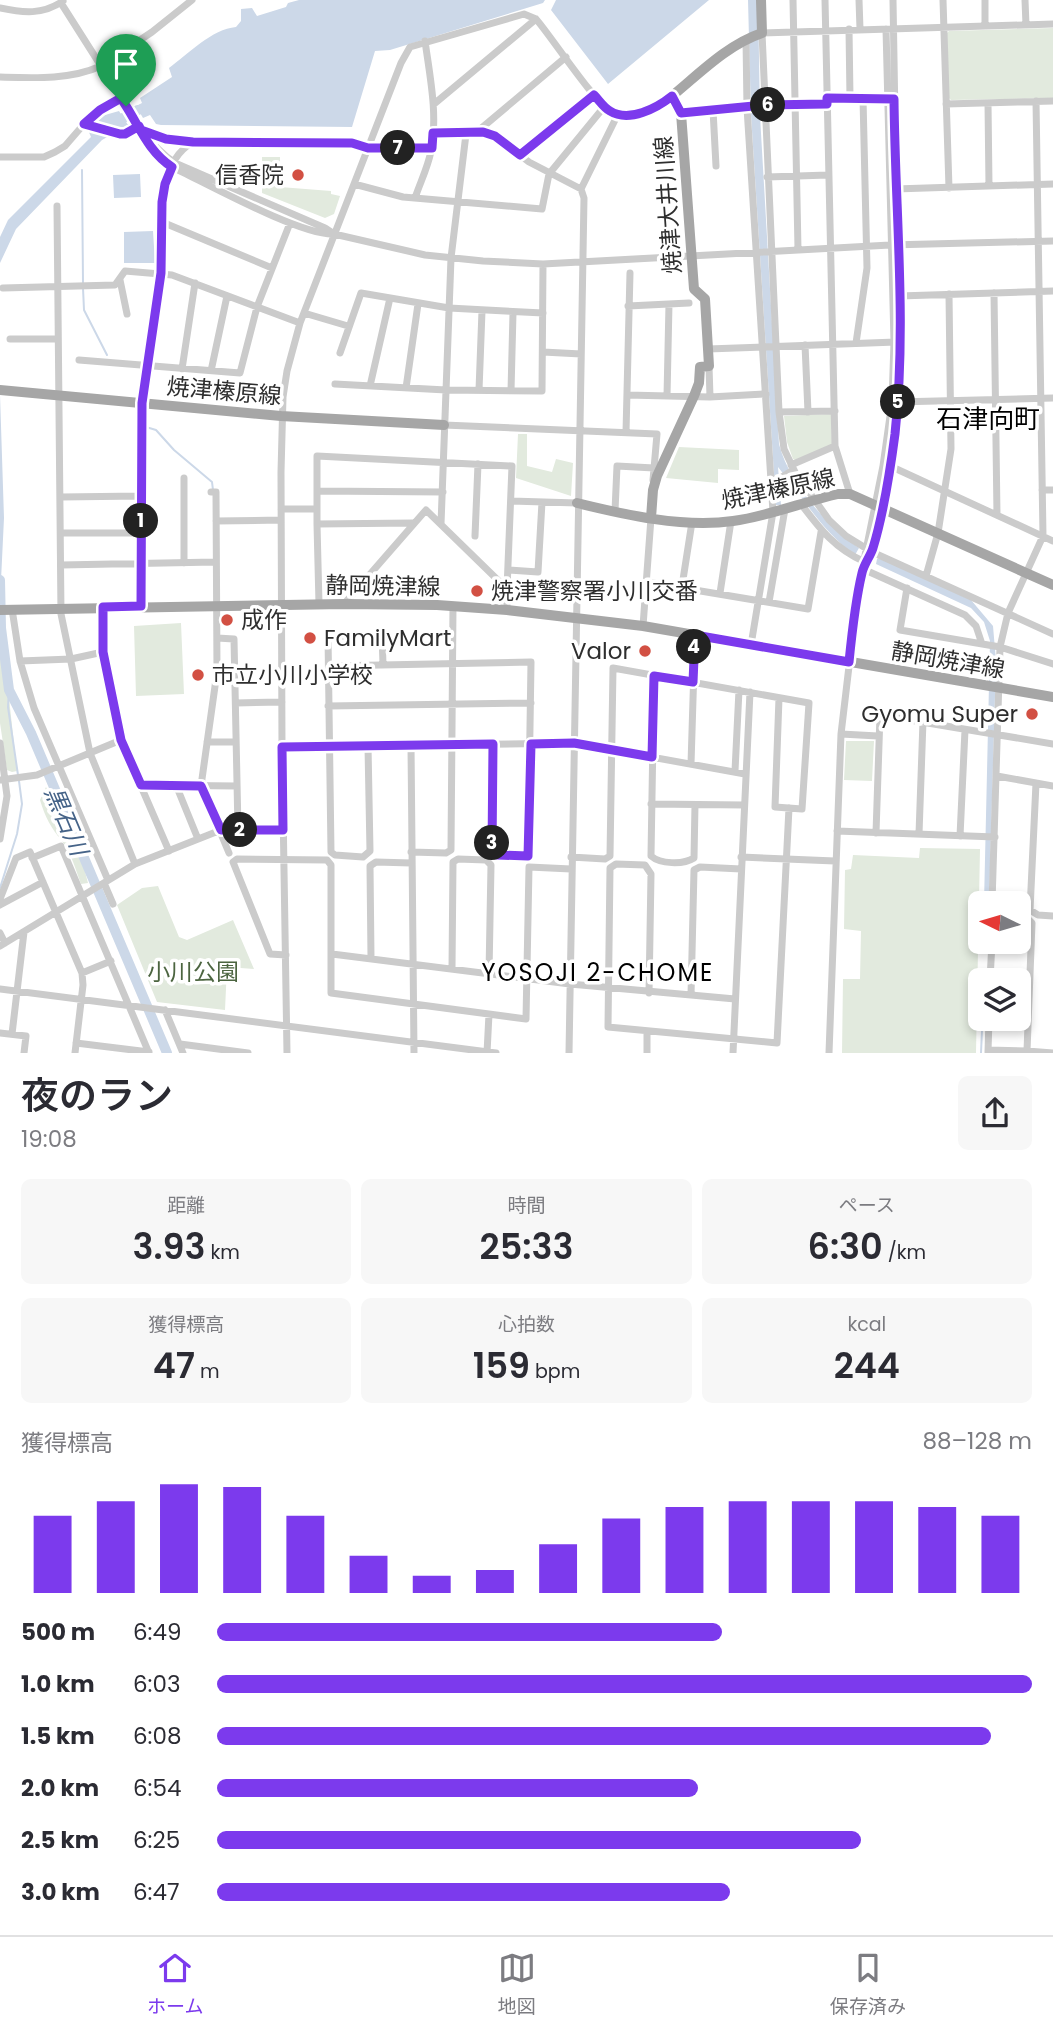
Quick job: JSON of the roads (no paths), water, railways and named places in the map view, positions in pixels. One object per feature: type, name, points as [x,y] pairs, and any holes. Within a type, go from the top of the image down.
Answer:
[{"type":"main road","points":[[672,96],[728,50],[761,33],[761,0]]},
{"type":"main road","name":"焼津大井川線","points":[[672,96],[681,113],[694,289],[705,299],[709,366]]},
{"type":"main road","points":[[651,518],[653,490],[699,383],[700,367],[709,366]]},
{"type":"main road","name":"焼津榛原線","points":[[1,390],[281,416],[444,425]]},
{"type":"main road","name":"焼津榛原線","points":[[577,503],[651,518],[692,522],[731,521],[838,494],[850,494],[1053,585]]},
{"type":"main road","name":"静岡焼津線","points":[[5,609],[344,604],[507,610],[576,616],[643,626],[1053,697]]},
{"type":"street","points":[[0,76],[40,78],[90,71],[152,32],[192,0]]},
{"type":"street","points":[[793,0],[798,249]]},
{"type":"street","points":[[825,0],[835,446],[850,494]]},
{"type":"street","points":[[859,0],[860,29]]},
{"type":"street","points":[[829,1053],[841,734],[853,621],[864,565],[890,466],[895,402],[889,29],[893,0]]},
{"type":"street","points":[[943,0],[949,188]]},
{"type":"street","points":[[985,0],[985,26]]},
{"type":"street","points":[[1025,0],[1026,25]]},
{"type":"street","points":[[0,8],[34,12],[47,10],[62,1],[156,155],[290,223],[322,235],[334,234],[382,246],[451,258],[543,264],[798,249],[1053,241]]},
{"type":"street","points":[[287,1053],[283,859],[281,416],[287,371],[300,323],[405,54],[410,47],[425,41],[524,14],[536,19],[604,107],[618,114],[646,113],[672,96]]},
{"type":"street","points":[[433,104],[536,19]]},
{"type":"street","points":[[992,645],[965,615],[907,589],[864,565],[821,532],[792,468],[782,438],[779,412],[761,33],[1053,24]]},
{"type":"street","points":[[849,29],[849,98]]},
{"type":"street","points":[[747,38],[747,108],[756,251],[766,394],[777,478],[778,510],[769,602]]},
{"type":"street","points":[[415,198],[432,148],[433,133],[433,104],[425,41]]},
{"type":"street","points":[[433,133],[466,134],[477,131],[566,57]]},
{"type":"street","points":[[520,155],[594,95]]},
{"type":"street","points":[[0,157],[44,157],[65,146],[100,110],[121,98]]},
{"type":"street","points":[[681,113],[849,98],[891,99]]},
{"type":"street","points":[[856,343],[857,321],[865,289],[863,98]]},
{"type":"street","points":[[891,99],[895,188],[894,245],[899,296],[896,342]]},
{"type":"street","points":[[992,891],[997,776],[993,734],[995,688],[992,645],[1043,536],[1036,101]]},
{"type":"street","points":[[946,104],[1053,101]]},
{"type":"street","points":[[988,103],[989,186]]},
{"type":"street","points":[[354,184],[403,197],[542,209],[549,174],[604,107]]},
{"type":"street","points":[[713,110],[716,166]]},
{"type":"street","points":[[569,1053],[577,503],[582,354],[582,189],[618,114]]},
{"type":"street","points":[[88,125],[120,134],[139,126]]},
{"type":"street","points":[[139,126],[166,139],[193,142],[352,143],[368,148],[432,148]]},
{"type":"street","points":[[477,131],[495,136],[549,174],[582,189]]},
{"type":"street","points":[[441,524],[451,258],[466,134]]},
{"type":"street","points":[[141,606],[142,403],[161,273],[162,202],[165,184],[174,165],[186,146],[193,142]]},
{"type":"street","points":[[174,165],[334,234]]},
{"type":"street","points":[[767,177],[828,175]]},
{"type":"street","points":[[895,188],[1053,184]]},
{"type":"street","points":[[57,206],[61,607],[90,752],[135,864]]},
{"type":"street","points":[[162,222],[272,268]]},
{"type":"street","points":[[79,360],[240,373],[257,307],[290,223]]},
{"type":"street","points":[[335,384],[446,390],[542,391],[543,264]]},
{"type":"street","points":[[3,288],[115,285],[125,271],[161,273],[300,323]]},
{"type":"street","points":[[626,432],[630,273]]},
{"type":"street","points":[[120,280],[127,314]]},
{"type":"street","points":[[182,369],[195,283]]},
{"type":"street","points":[[899,296],[1053,291]]},
{"type":"street","points":[[340,353],[361,293],[449,308],[543,313]]},
{"type":"street","points":[[994,293],[998,515]]},
{"type":"street","points":[[926,576],[938,533],[951,449],[949,294]]},
{"type":"street","points":[[211,371],[227,296]]},
{"type":"street","points":[[370,386],[390,298]]},
{"type":"street","points":[[628,306],[689,303]]},
{"type":"street","points":[[406,388],[418,304]]},
{"type":"street","points":[[667,396],[669,304]]},
{"type":"street","points":[[479,390],[482,311]]},
{"type":"street","points":[[304,313],[348,326]]},
{"type":"street","points":[[511,391],[513,313]]},
{"type":"street","points":[[10,340],[58,339]]},
{"type":"street","points":[[708,349],[896,342]]},
{"type":"street","points":[[805,345],[808,412]]},
{"type":"street","points":[[543,352],[582,354]]},
{"type":"street","points":[[709,366],[710,397]]},
{"type":"street","points":[[627,395],[710,397],[766,394]]},
{"type":"street","points":[[895,402],[1053,398]]},
{"type":"street","points":[[879,506],[895,402]]},
{"type":"street","points":[[779,412],[835,411]]},
{"type":"street","points":[[444,425],[657,434],[653,490]]},
{"type":"street","points":[[777,478],[835,446]]},
{"type":"street","points":[[319,604],[317,456],[512,466],[507,610]]},
{"type":"street","points":[[475,536],[478,464]]},
{"type":"street","points":[[615,511],[617,466],[654,468]]},
{"type":"street","points":[[890,466],[1053,541]]},
{"type":"street","points":[[184,478],[184,563]]},
{"type":"street","points":[[1042,490],[1053,490]]},
{"type":"street","points":[[317,491],[443,492]]},
{"type":"street","points":[[213,492],[216,521],[217,672],[201,786],[229,853]]},
{"type":"street","points":[[61,497],[141,496]]},
{"type":"street","points":[[511,501],[577,503]]},
{"type":"street","points":[[509,570],[538,572],[542,502]]},
{"type":"street","points":[[808,502],[846,536],[869,550],[1053,634]]},
{"type":"street","points":[[281,509],[317,509]]},
{"type":"street","points":[[344,604],[426,510],[507,589]]},
{"type":"street","points":[[751,645],[778,510]]},
{"type":"street","points":[[643,626],[651,518]]},
{"type":"street","points":[[216,521],[281,520]]},
{"type":"street","points":[[720,593],[731,521]]},
{"type":"street","points":[[682,586],[692,522]]},
{"type":"street","points":[[317,524],[414,523]]},
{"type":"street","points":[[647,582],[808,609],[821,532]]},
{"type":"street","points":[[61,533],[141,533]]},
{"type":"street","points":[[61,565],[215,562]]},
{"type":"street","points":[[907,589],[900,629],[992,645],[1053,664]]},
{"type":"street","points":[[411,852],[446,853],[451,850],[453,606]]},
{"type":"street","points":[[103,607],[103,652],[121,740],[169,851]]},
{"type":"street","points":[[5,609],[33,708],[59,765],[113,904]]},
{"type":"street","points":[[691,764],[695,635]]},
{"type":"street","points":[[368,746],[370,851],[363,856],[335,855],[331,852],[328,636],[382,636],[383,664]]},
{"type":"street","points":[[217,638],[234,639],[238,830]]},
{"type":"street","points":[[20,661],[71,659],[103,652]]},
{"type":"street","points":[[329,666],[531,662],[528,856],[497,855],[492,852],[493,744]]},
{"type":"street","points":[[571,857],[605,859],[610,856],[613,668],[809,703],[802,809],[775,807],[779,698]]},
{"type":"street","points":[[654,676],[650,856],[657,861],[688,862],[694,858],[695,805]]},
{"type":"street","points":[[735,771],[739,690]]},
{"type":"street","points":[[733,1053],[750,692]]},
{"type":"street","points":[[236,703],[282,702]]},
{"type":"street","points":[[328,706],[531,703]]},
{"type":"street","points":[[876,833],[880,715],[1053,744]]},
{"type":"street","points":[[919,835],[923,721]]},
{"type":"street","points":[[960,836],[965,730]]},
{"type":"street","points":[[841,734],[878,736]]},
{"type":"street","points":[[6,779],[37,775],[121,740]]},
{"type":"street","points":[[206,742],[236,742]]},
{"type":"street","points":[[0,743],[7,796],[0,839]]},
{"type":"street","points":[[282,747],[574,743],[746,774]]},
{"type":"street","points":[[411,745],[414,1053]]},
{"type":"street","points":[[997,776],[1053,786]]},
{"type":"street","points":[[1036,783],[1030,910],[1038,915],[1053,916]]},
{"type":"street","points":[[141,785],[237,786]]},
{"type":"street","points":[[176,785],[198,839]]},
{"type":"street","points":[[651,804],[744,805]]},
{"type":"street","points":[[649,993],[651,874],[645,866],[616,864],[610,868],[608,1027],[777,1043],[789,808]]},
{"type":"street","points":[[0,933],[3,944],[135,864],[221,830],[283,830]]},
{"type":"street","points":[[837,831],[993,837]]},
{"type":"street","points":[[32,858],[61,846],[85,894],[111,961],[133,1006],[149,1052],[121,1051],[76,1043]]},
{"type":"street","points":[[0,899],[16,858],[30,852],[82,973],[75,1053]]},
{"type":"street","points":[[741,857],[835,861]]},
{"type":"street","points":[[286,955],[271,954],[233,862],[237,859],[327,860],[331,865],[331,993],[526,1019],[529,867],[571,869]]},
{"type":"street","points":[[452,968],[453,862],[458,859],[486,860],[491,865],[489,973]]},
{"type":"street","points":[[371,958],[370,866],[376,862],[411,863]]},
{"type":"street","points":[[691,996],[694,870],[700,867],[741,869]]},
{"type":"street","points":[[0,905],[43,882]]},
{"type":"street","points":[[1031,922],[1031,949]]},
{"type":"street","points":[[12,1034],[24,932]]},
{"type":"street","points":[[332,954],[570,985],[735,999]]},
{"type":"street","points":[[1027,1051],[1031,954]]},
{"type":"street","points":[[82,973],[111,961]]},
{"type":"street","points":[[0,989],[496,1053]]},
{"type":"street","points":[[165,1010],[183,1053]]},
{"type":"street","points":[[487,1052],[489,1014]]},
{"type":"street","points":[[989,1031],[988,1051],[1053,1053]]},
{"type":"street","points":[[647,1032],[647,1053]]},
{"type":"street","points":[[0,1033],[26,1036],[24,1053]]},
{"type":"street","points":[[180,1044],[248,1053]]},
{"type":"water","points":[[299,0],[545,0],[543,3],[390,50],[375,51],[352,127],[161,125],[156,124],[150,115],[143,118],[136,106],[142,103],[140,98],[172,77],[169,68],[201,43],[218,32],[236,27],[241,21],[241,9],[252,8],[257,16]]},
{"type":"water","points":[[556,0],[709,0],[608,84],[551,10]]},
{"type":"water","points":[[748,0],[758,0],[760,116],[779,444],[800,488],[834,528],[859,548],[855,555],[823,525],[778,467],[781,505],[776,505],[751,115]]},
{"type":"water","points":[[119,111],[128,125],[102,140],[16,229],[0,263],[0,237],[8,220],[91,137],[88,130],[105,115]]},
{"type":"water","points":[[140,174],[141,197],[114,198],[113,175]]},
{"type":"water","points":[[153,231],[155,263],[124,263],[124,232]]},
{"type":"water","points":[[0,395],[4,518],[0,601]]},
{"type":"water","points":[[880,558],[971,600],[993,626],[996,661],[989,891],[984,891],[990,641],[984,622],[971,608],[876,564]]},
{"type":"waterway","name":"黒石川","points":[[112,124],[138,110]]},
{"type":"waterway","points":[[82,170],[83,283]]},
{"type":"waterway","points":[[83,288],[84,310],[107,355]]},
{"type":"waterway","points":[[146,427],[156,430],[174,450],[212,482],[213,490]]},
{"type":"waterway","name":"黒石川","points":[[0,580],[1,628],[9,690],[31,733],[167,1053]]},
{"type":"waterway","points":[[9,690],[8,707],[18,775]]},
{"type":"waterway","points":[[0,888],[17,834],[22,804],[19,781]]},
{"type":"waterway","points":[[981,1053],[982,1031]]},
{"type":"place","name":"信香院","points":[[298,175]]},
{"type":"place","name":"焼津警察署小川交番","points":[[477,591]]},
{"type":"place","name":"成作","points":[[227,620]]},
{"type":"place","name":"FamilyMart","points":[[310,638]]},
{"type":"place","name":"Valor","points":[[645,651]]},
{"type":"place","name":"市立小川小学校","points":[[198,675]]},
{"type":"place","name":"Gyomu Super","points":[[1032,714]]},
{"type":"district","name":"石津向町","points":[[988,419]]},
{"type":"district","name":"YOSOJI 2-CHOME","points":[[598,973]]},
{"type":"park label","name":"小川公園","points":[[193,972]]}]
